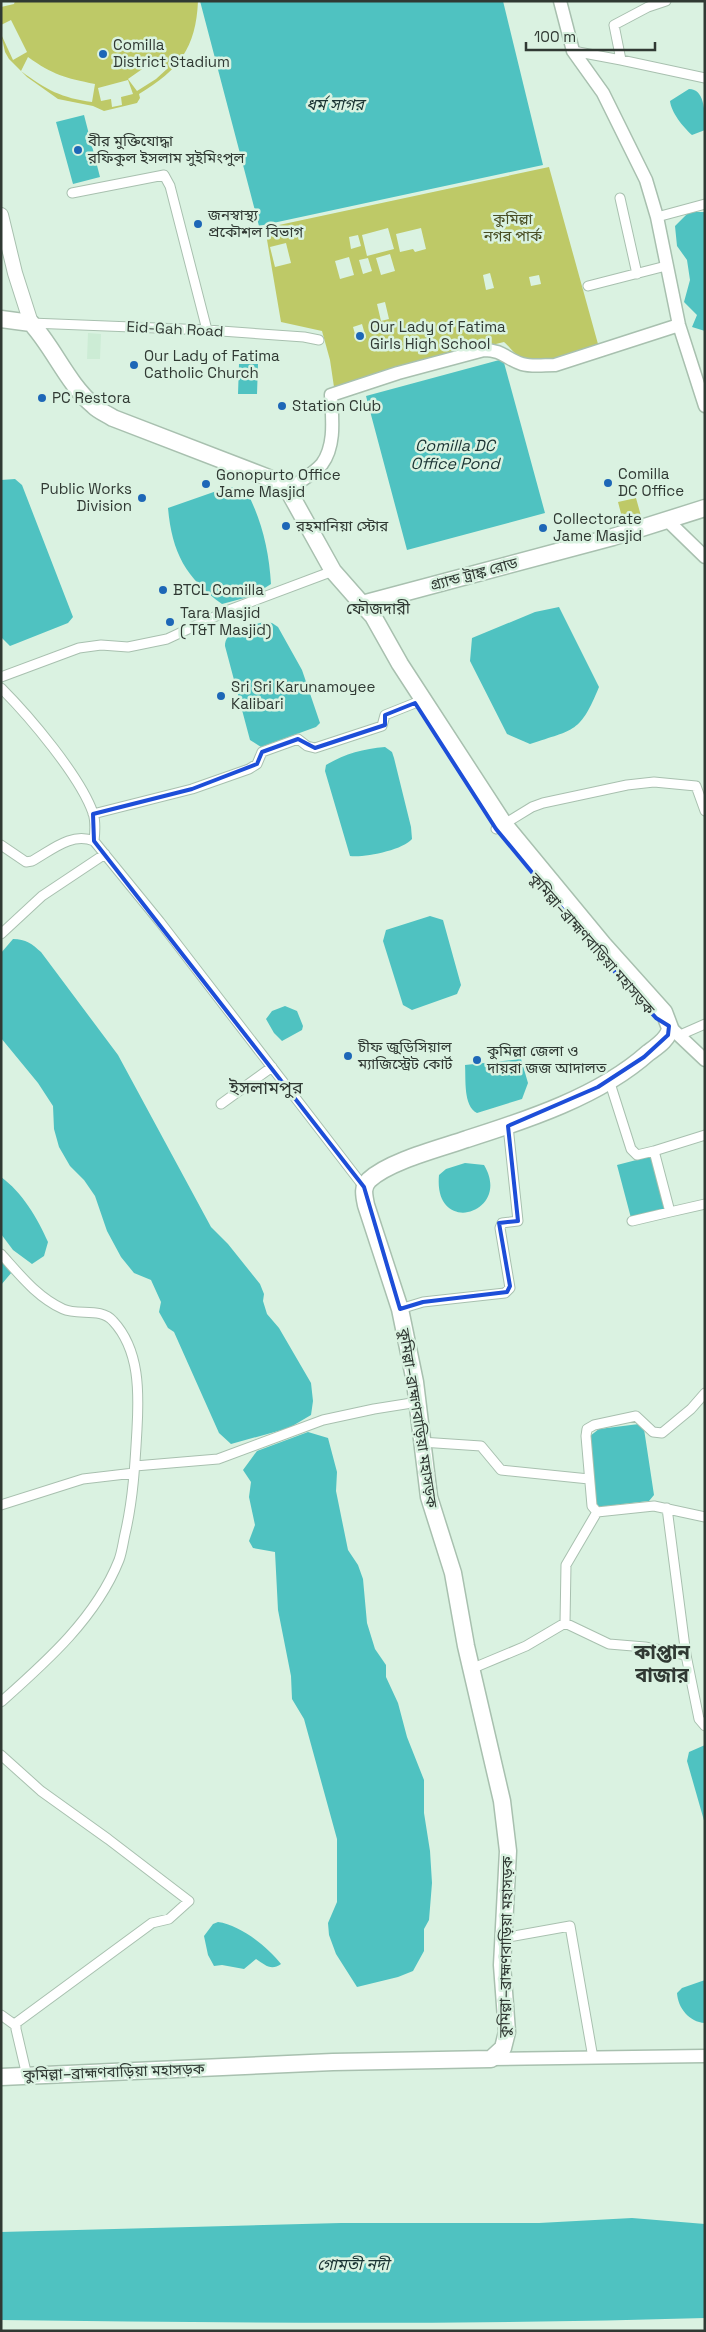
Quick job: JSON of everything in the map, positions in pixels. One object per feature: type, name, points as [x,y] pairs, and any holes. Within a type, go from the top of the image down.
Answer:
[{"type":"highway","points":[[1,319],[30,323],[53,350],[79,391],[95,407],[113,418],[269,478],[288,490],[333,572],[373,616],[400,664],[500,826]]},
{"type":"highway","name":"গ্র্যান্ড ট্রাঙ্ক রোড","points":[[362,604],[668,522],[705,508]]},
{"type":"highway","name":"কুমিল্লা–ব্রাহ্মণবাড়িয়া মহাসড়ক","points":[[362,604],[366,620],[415,702],[500,826],[625,975],[656,1018],[675,1031]]},
{"type":"highway","name":"কুমিল্লা–ব্রাহ্মণবাড়িয়া মহাসড়ক","points":[[1,2077],[333,2062],[491,2059],[503,2048],[507,2032],[503,1938],[508,1851],[502,1801],[471,1669],[453,1573],[429,1497],[421,1442],[418,1402],[400,1309],[366,1204],[364,1187],[370,1179],[390,1167],[508,1126],[558,1106],[609,1080],[644,1057],[669,1033],[675,1031]]},
{"type":"main road","points":[[1,215],[15,273],[30,323]]},
{"type":"street","points":[[560,1],[573,52],[603,93],[646,180],[657,217],[679,325],[705,406]]},
{"type":"street","points":[[621,60],[614,25],[648,7],[666,1]]},
{"type":"street","points":[[573,52],[705,78]]},
{"type":"street","points":[[72,193],[164,175],[170,186],[207,330]]},
{"type":"street","points":[[620,198],[637,274]]},
{"type":"street","points":[[657,217],[705,204]]},
{"type":"street","points":[[588,286],[666,266]]},
{"type":"street","name":"Eid-Gah Road","points":[[30,323],[207,330],[304,337],[319,340]]},
{"type":"street","points":[[288,490],[321,465],[326,457],[331,440],[331,395],[398,373],[484,350],[495,350],[504,353],[521,364],[536,366],[555,365],[679,325]]},
{"type":"street","points":[[668,522],[705,557]]},
{"type":"street","points":[[1,677],[79,648],[101,646],[128,648],[167,639],[229,610],[333,572]]},
{"type":"street","points":[[1,688],[66,766],[93,814],[94,840],[364,1187]]},
{"type":"street","points":[[93,814],[192,788],[249,770],[257,764],[262,752],[298,739],[307,746],[316,748],[367,732],[382,726],[385,714],[415,702]]},
{"type":"street","points":[[500,826],[532,807],[543,803],[627,785],[667,782],[700,785],[705,811]]},
{"type":"street","points":[[1,844],[26,862],[32,861],[68,840],[86,838],[94,840]]},
{"type":"street","points":[[1,934],[42,896],[105,854]]},
{"type":"street","points":[[675,1031],[705,1024]]},
{"type":"street","points":[[675,1031],[705,1060]]},
{"type":"street","points":[[221,1104],[272,1067]]},
{"type":"street","points":[[609,1080],[631,1150],[636,1155],[705,1136]]},
{"type":"street","points":[[400,1309],[423,1302],[505,1293],[510,1288],[500,1228],[502,1223],[518,1221],[508,1126]]},
{"type":"street","points":[[654,1151],[670,1212]]},
{"type":"street","points":[[632,1221],[705,1204]]},
{"type":"street","points":[[1,1254],[37,1293],[54,1304],[72,1312],[91,1312],[110,1318],[119,1329],[132,1354],[138,1379],[139,1404],[131,1502],[119,1560],[70,1636],[1,1702]]},
{"type":"street","points":[[597,1512],[592,1506],[589,1479],[586,1432],[590,1427],[638,1416],[653,1432],[662,1433],[691,1409],[705,1393]]},
{"type":"street","points":[[1,1505],[83,1479],[135,1469],[218,1459],[322,1420],[418,1402]]},
{"type":"street","points":[[421,1442],[481,1446],[502,1471],[589,1479]]},
{"type":"street","points":[[597,1512],[654,1506],[705,1517]]},
{"type":"street","points":[[668,1508],[686,1655],[699,1719],[705,1726]]},
{"type":"street","points":[[565,1623],[566,1565],[597,1512]]},
{"type":"street","points":[[471,1669],[486,1665],[526,1646],[565,1623]]},
{"type":"street","points":[[565,1623],[609,1644],[645,1647],[686,1655]]},
{"type":"street","points":[[1,1755],[41,1791],[115,1844],[188,1901],[169,1919],[152,1923],[15,2025]]},
{"type":"street","points":[[503,1938],[570,1926],[593,2058]]},
{"type":"street","points":[[1,2015],[15,2025],[27,2076]]},
{"type":"street","points":[[491,2059],[705,2056]]},
{"type":"highlighted area","points":[[415,703],[496,829],[607,963],[656,1018],[669,1026],[668,1035],[644,1057],[598,1087],[508,1126],[518,1221],[499,1223],[510,1286],[507,1292],[423,1302],[400,1309],[364,1187],[94,841],[93,814],[192,789],[257,764],[262,752],[298,739],[315,748],[385,725],[385,715]]},
{"type":"shaded area","points":[[88,333],[101,334],[100,359],[87,359]]},
{"type":"green space","name":"Comilla District Stadium","points":[[15,1],[198,1],[194,32],[183,56],[175,66],[165,76],[139,94],[140,98],[137,103],[104,111],[93,106],[58,99],[27,77],[9,59],[5,52],[1,34],[13,60],[27,52],[11,20],[1,25],[1,7],[14,4]],"holes":[[[28,57],[60,75],[95,84],[92,102],[55,92],[21,71]],[[158,58],[168,68],[156,79],[137,91],[128,79]],[[128,80],[133,94],[121,97],[122,105],[112,107],[111,99],[101,101],[98,88]]]},
{"type":"green space","name":"কুমিল্লা নগর পার্ক","points":[[549,167],[598,344],[571,354],[539,361],[521,358],[504,342],[418,363],[334,387],[330,360],[322,331],[281,322],[265,228]],"holes":[[[388,228],[394,249],[367,256],[362,235]],[[421,228],[426,249],[415,252],[413,249],[400,252],[396,234]],[[358,235],[361,246],[351,249],[349,237]],[[286,243],[291,263],[275,267],[270,247]],[[390,254],[395,271],[381,275],[376,258]],[[349,257],[354,275],[340,279],[335,261]],[[368,258],[372,271],[363,274],[359,260]],[[490,273],[494,288],[486,290],[483,275]],[[539,275],[541,284],[531,286],[529,277]],[[385,302],[389,319],[381,321],[377,304]],[[362,324],[366,338],[357,341],[353,327]]]},
{"type":"green space","points":[[636,498],[641,516],[623,521],[618,502]]},
{"type":"water","name":"ধর্ম সাগর","points":[[200,1],[503,1],[543,165],[259,226]]},
{"type":"water","points":[[689,89],[695,90],[702,98],[705,118],[705,130],[692,135],[678,119],[670,101]]},
{"type":"water","name":"বীর মুক্তিযোদ্ধা রফিকুল ইসলাম সুইমিংপুল","points":[[84,115],[100,177],[73,184],[56,122]]},
{"type":"water","points":[[689,212],[705,212],[705,331],[692,327],[697,315],[684,302],[690,280],[687,260],[677,246],[675,226]]},
{"type":"water","name":"Comilla DC Office Pond","points":[[503,359],[545,513],[407,550],[366,396]]},
{"type":"water","points":[[239,364],[258,364],[257,394],[238,394]]},
{"type":"water","points":[[15,479],[22,485],[73,617],[68,623],[10,646],[1,637],[1,480]]},
{"type":"water","points":[[228,487],[245,488],[251,499],[263,534],[271,584],[252,596],[222,604],[199,584],[183,563],[173,538],[168,508]]},
{"type":"water","points":[[559,607],[599,687],[587,713],[574,727],[567,732],[530,744],[507,734],[470,661],[472,638],[535,612]]},
{"type":"water","points":[[264,622],[272,623],[278,627],[302,670],[320,723],[316,727],[261,747],[250,740],[225,646],[226,640],[234,632]]},
{"type":"water","points":[[385,747],[392,752],[394,758],[411,827],[412,839],[392,850],[364,856],[350,856],[325,771],[326,765],[354,753]]},
{"type":"water","points":[[430,916],[443,920],[461,985],[457,994],[412,1010],[403,1005],[383,941],[386,930]]},
{"type":"water","points":[[13,939],[29,943],[41,952],[118,1055],[211,1227],[228,1244],[260,1284],[264,1294],[263,1301],[267,1314],[279,1328],[311,1383],[313,1401],[311,1415],[289,1428],[231,1444],[219,1433],[174,1332],[168,1328],[159,1312],[161,1302],[151,1280],[134,1273],[121,1257],[107,1231],[95,1196],[84,1180],[70,1166],[59,1147],[54,1129],[53,1106],[38,1083],[1,1038],[1,953]]},
{"type":"water","points":[[285,1006],[297,1011],[303,1026],[302,1030],[282,1041],[274,1033],[266,1019],[272,1011]]},
{"type":"water","points":[[521,1059],[528,1083],[522,1099],[477,1113],[473,1110],[467,1098],[465,1065]]},
{"type":"water","points":[[652,1156],[665,1209],[631,1218],[617,1165]]},
{"type":"water","points":[[465,1163],[484,1165],[490,1182],[488,1196],[481,1206],[470,1212],[458,1212],[448,1207],[440,1195],[439,1175],[446,1169]]},
{"type":"water","points":[[1,1177],[16,1190],[29,1206],[48,1242],[44,1256],[32,1264],[13,1250],[1,1234]]},
{"type":"water","points":[[1,1259],[12,1272],[1,1285]]},
{"type":"water","points":[[639,1424],[644,1429],[654,1495],[649,1501],[598,1507],[596,1505],[590,1436],[599,1429]]},
{"type":"water","points":[[308,1432],[328,1438],[337,1472],[336,1491],[348,1550],[358,1565],[363,1579],[367,1623],[375,1649],[386,1665],[386,1677],[398,1703],[407,1737],[424,1780],[424,1813],[430,1851],[432,1883],[429,1920],[424,1929],[424,1951],[413,1971],[398,1977],[357,1987],[336,1954],[329,1935],[328,1923],[337,1902],[337,1839],[304,1719],[292,1699],[291,1676],[278,1610],[275,1552],[253,1548],[249,1541],[255,1525],[249,1497],[251,1482],[243,1470],[257,1451]]},
{"type":"water","points":[[705,1745],[705,1824],[687,1761],[689,1752]]},
{"type":"water","points":[[218,1922],[235,1927],[252,1937],[281,1964],[271,1967],[256,1959],[244,1969],[222,1965],[214,1966],[208,1955],[204,1936],[213,1924]]},
{"type":"water","points":[[705,1980],[705,2023],[694,2020],[685,2013],[677,1993],[682,1988]]},
{"type":"water","name":"গোমতী নদী","points":[[632,2218],[705,2224],[705,2318],[353,2323],[1,2320],[1,2232],[341,2223],[539,2223]]},
{"type":"place","name":"Comilla District Stadium","points":[[103,54]]},
{"type":"place","name":"বীর মুক্তিযোদ্ধা রফিকুল ইসলাম সুইমিংপুল","points":[[78,150]]},
{"type":"place","name":"জনস্বাস্থ্য প্রকৌশল বিভাগ","points":[[198,224]]},
{"type":"place","name":"Our Lady of Fatima Girls High School","points":[[360,336]]},
{"type":"place","name":"Our Lady of Fatima Catholic Church","points":[[134,365]]},
{"type":"place","name":"PC Restora","points":[[42,398]]},
{"type":"place","name":"Station Club","points":[[282,406]]},
{"type":"place","name":"Comilla DC Office","points":[[608,483]]},
{"type":"place","name":"Gonopurto Office Jame Masjid","points":[[206,484]]},
{"type":"place","name":"Public Works Division","points":[[142,498]]},
{"type":"place","name":"রহমানিয়া স্টোর","points":[[286,526]]},
{"type":"place","name":"Collectorate Jame Masjid","points":[[543,528]]},
{"type":"place","name":"BTCL Comilla","points":[[163,590]]},
{"type":"place","name":"Tara Masjid ( T&T Masjid)","points":[[170,622]]},
{"type":"place","name":"Sri Sri Karunamoyee Kalibari","points":[[221,696]]},
{"type":"place","name":"চীফ জুডিসিয়াল ম্যাজিস্ট্রেট কোর্ট","points":[[348,1056]]},
{"type":"place","name":"কুমিল্লা জেলা ও দায়রা জজ আদালত","points":[[477,1060]]},
{"type":"district","name":"ফৌজদারী","points":[[378,608]]},
{"type":"district","name":"ইসলামপুর","points":[[266,1088]]},
{"type":"district","name":"কাপ্তান বাজার","points":[[662,1664]]}]
